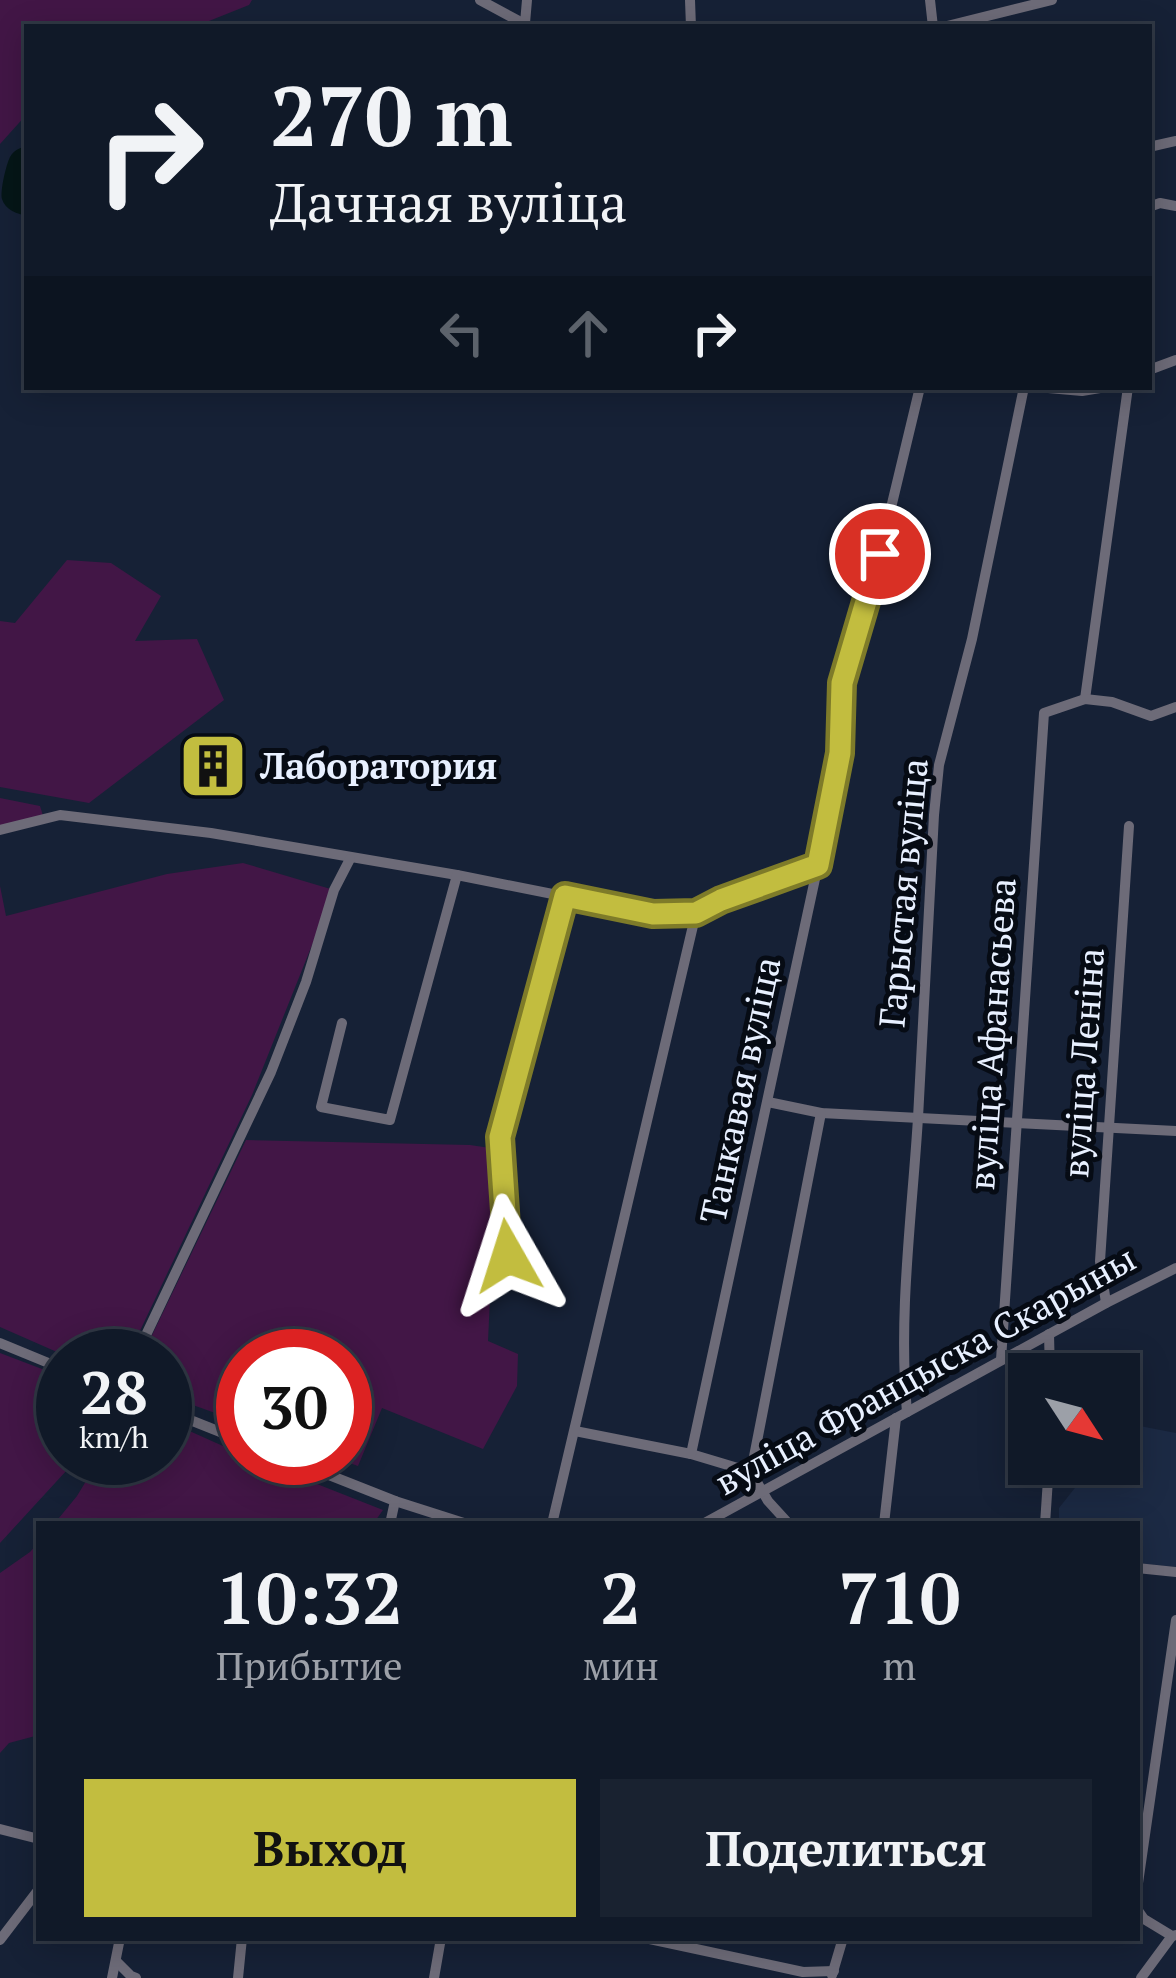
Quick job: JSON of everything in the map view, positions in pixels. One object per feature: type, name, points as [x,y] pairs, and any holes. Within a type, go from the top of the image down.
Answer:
[{"type":"street","points":[[480,0],[525,24]]},
{"type":"street","points":[[956,24],[1052,0]]},
{"type":"street","name":"Танкавая вуліца","points":[[691,1454],[840,753],[842,683],[872,587],[919,390]]},
{"type":"street","name":"Гарыстая вуліца","points":[[884,1521],[901,1415],[939,766],[972,639],[1023,390]]},
{"type":"street","points":[[1128,390],[1085,699],[1112,702],[1150,716],[1176,707]]},
{"type":"street","name":"вуліца Афанасьева","points":[[1001,1360],[1044,713],[1085,699]]},
{"type":"street","points":[[0,830],[60,815],[211,833],[653,914],[696,913],[818,865]]},
{"type":"street","name":"вуліца Леніна","points":[[1106,1303],[1100,1261],[1129,826]]},
{"type":"street","points":[[149,1329],[271,1072],[306,982],[334,890],[350,859]]},
{"type":"street","points":[[342,1023],[321,1107],[391,1120],[457,875]]},
{"type":"street","points":[[515,1284],[508,1256],[500,1137],[565,896]]},
{"type":"street","points":[[553,1521],[696,913]]},
{"type":"street","points":[[768,1102],[821,1113],[1176,1131]]},
{"type":"street","points":[[786,1521],[751,1472],[821,1113]]},
{"type":"street","name":"вуліца Францыска Скарыны","points":[[710,1521],[1176,1268]]},
{"type":"street","points":[[1049,1334],[1049,1353]]},
{"type":"street","points":[[0,1343],[36,1358]]},
{"type":"street","points":[[575,1431],[691,1454],[751,1472]]},
{"type":"street","points":[[353,1485],[456,1521]]},
{"type":"street","points":[[1045,1521],[1048,1485]]},
{"type":"street","points":[[390,1521],[395,1502]]},
{"type":"street","points":[[1140,1568],[1176,1572]]},
{"type":"street","points":[[1140,1869],[1176,1620]]},
{"type":"street","points":[[0,1828],[36,1838]]},
{"type":"street","points":[[0,1940],[36,1893]]},
{"type":"street","points":[[1140,1914],[1174,1936],[1142,1978]]},
{"type":"street","points":[[112,1978],[119,1941]]},
{"type":"street","points":[[238,1978],[242,1941]]},
{"type":"street","points":[[434,1978],[440,1941]]},
{"type":"street","points":[[658,1941],[805,1975],[832,1974],[842,1941]]},
{"type":"street","points":[[116,1961],[136,1978]]},
{"type":"shaded area","points":[[0,0],[252,0],[202,24],[24,24],[24,117],[0,144]]},
{"type":"shaded area","points":[[24,146],[24,215],[9,209],[2,195],[15,151]]},
{"type":"shaded area","points":[[67,560],[111,563],[161,596],[135,641],[197,639],[224,700],[89,803],[0,787],[0,621],[15,623]]},
{"type":"shaded area","points":[[0,798],[40,806],[44,819],[0,827]]},
{"type":"shaded area","points":[[243,863],[334,890],[252,1095],[141,1329],[36,1329],[36,1343],[0,1327],[0,886],[6,916],[167,874]]},
{"type":"shaded area","points":[[246,1140],[497,1149],[488,1341],[518,1354],[517,1386],[483,1449],[382,1408],[372,1432],[372,1329],[216,1329],[216,1413],[192,1405],[192,1329],[155,1329]]},
{"type":"shaded area","points":[[0,1353],[36,1367],[36,1485],[53,1485],[0,1543]]},
{"type":"shaded area","points":[[1140,1426],[1176,1433],[1176,1567],[1140,1563],[1140,1521],[1059,1521],[1059,1508],[1077,1485],[1140,1485]]},
{"type":"shaded area","points":[[192,1432],[216,1443],[216,1485],[320,1485],[383,1510],[375,1521],[56,1521],[84,1485],[192,1485]]},
{"type":"shaded area","points":[[36,1545],[36,1736],[9,1743],[0,1753],[0,1573]]},
{"type":"place","name":"Лаборатория","points":[[213,766]]},
{"type":"route","points":[[508,1256],[500,1137],[565,896],[653,914],[696,913],[818,865],[840,753],[842,683],[880,554]]}]
